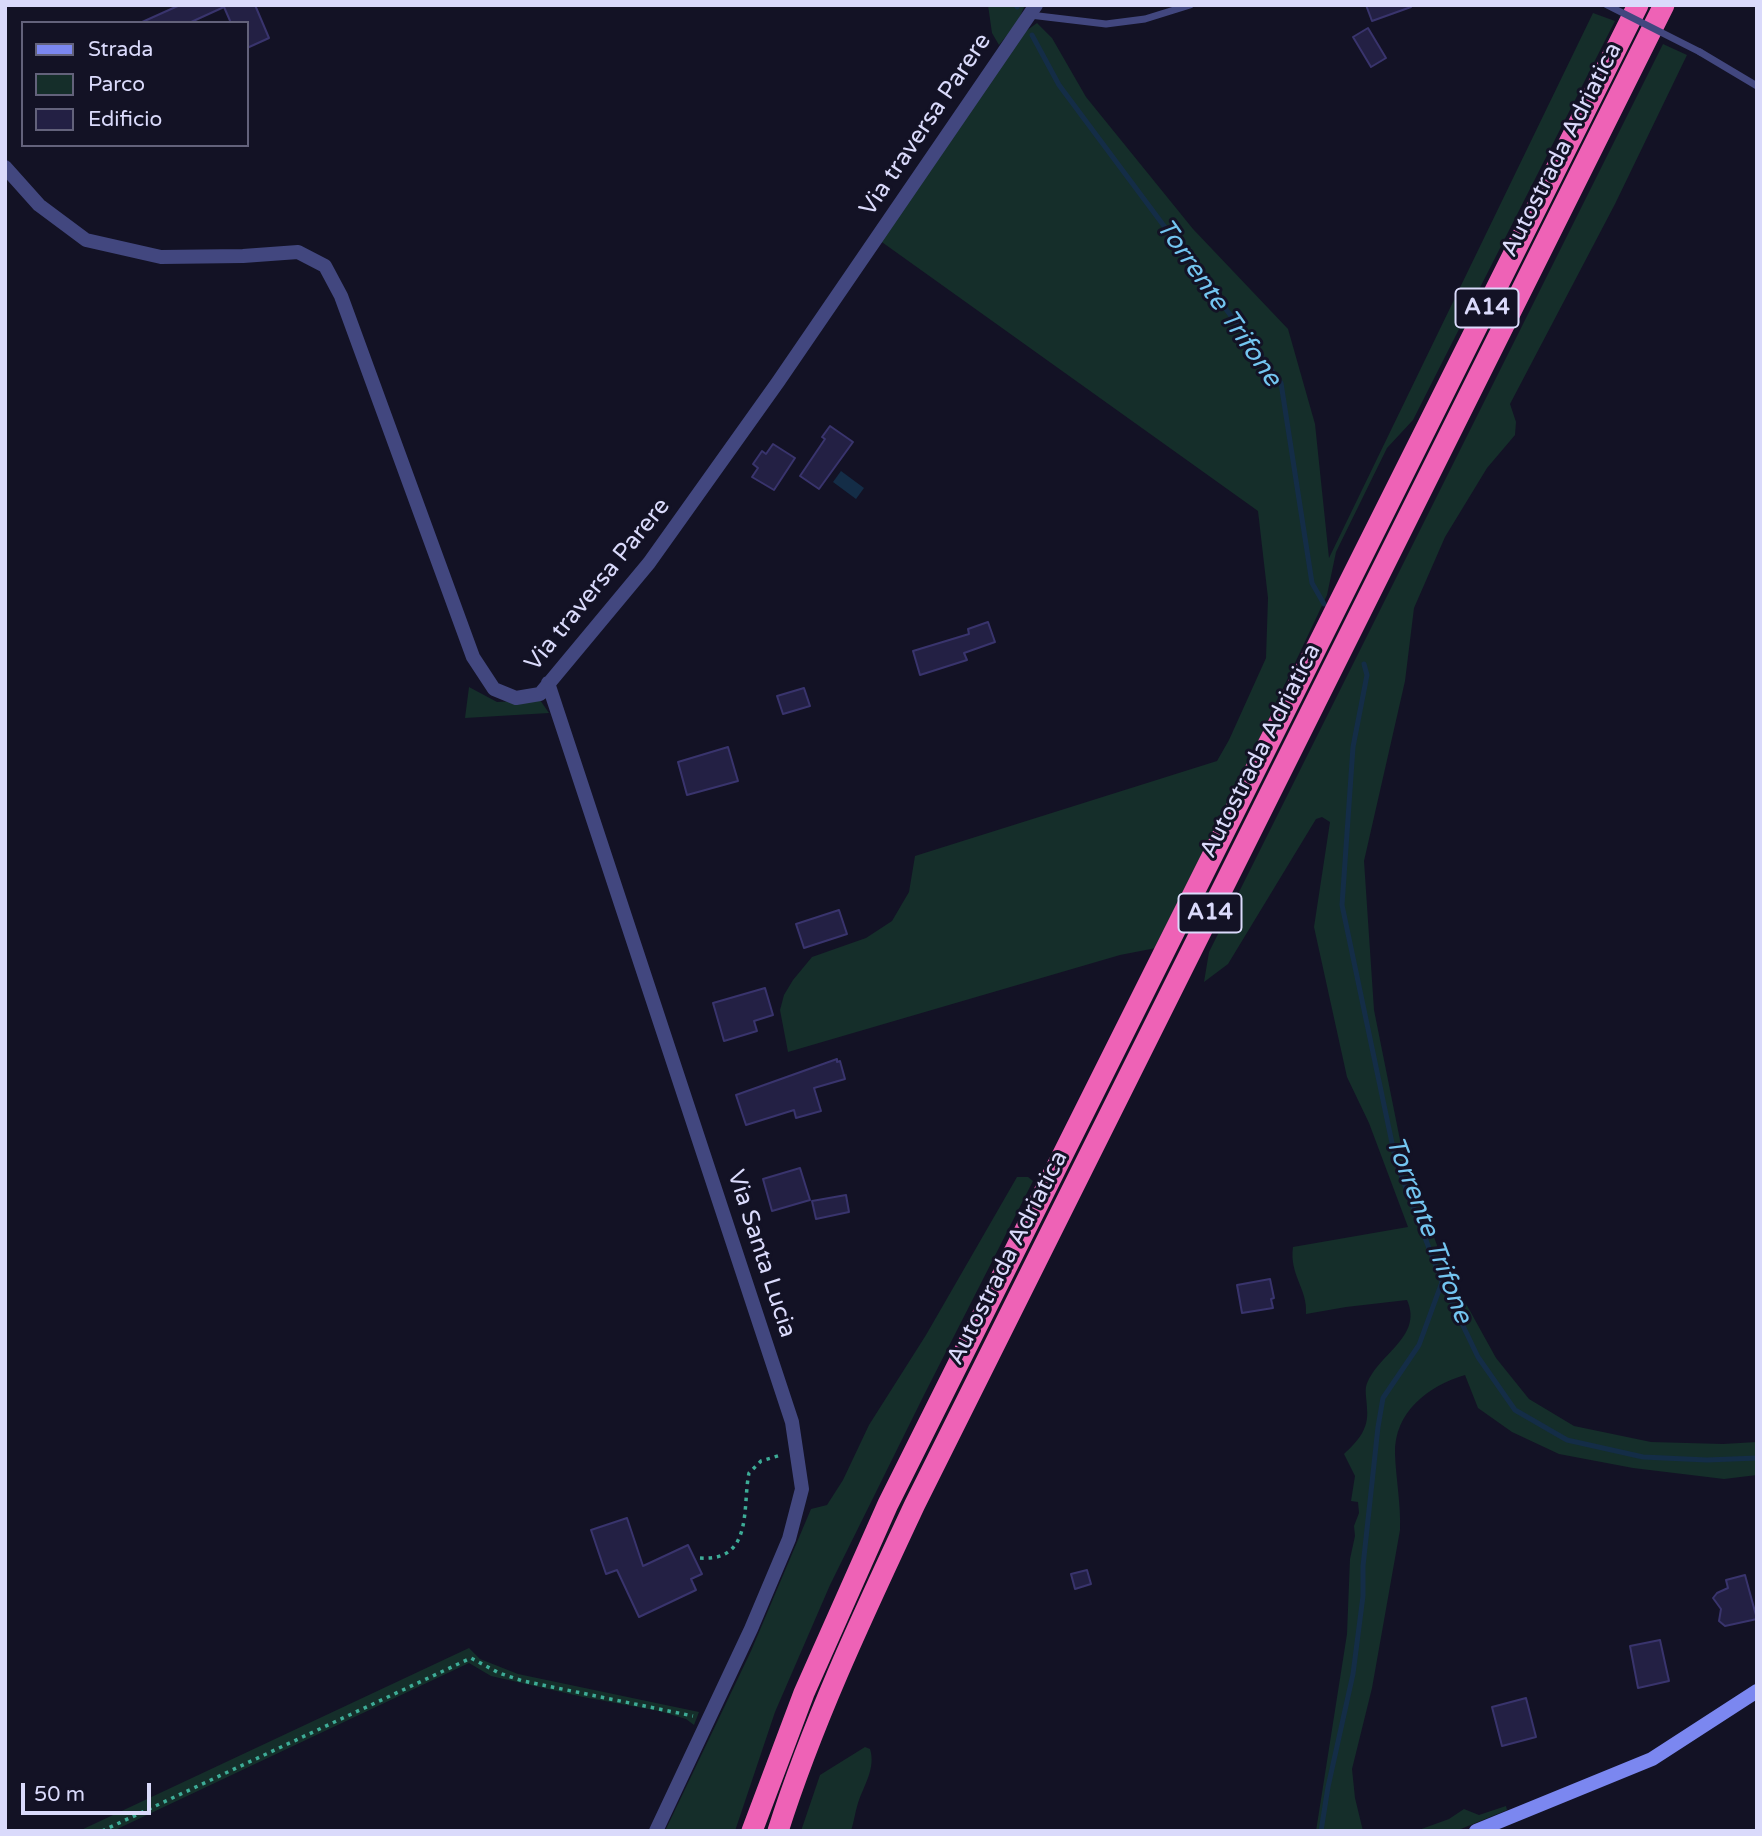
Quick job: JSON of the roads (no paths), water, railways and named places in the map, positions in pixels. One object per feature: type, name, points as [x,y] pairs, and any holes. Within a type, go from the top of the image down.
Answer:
[{"type":"highway","name":"Autostrada Adriatica","points":[[752,1831],[804,1693],[888,1504],[1638,5]]},
{"type":"highway","name":"Autostrada Adriatica","points":[[778,1831],[813,1733],[848,1647],[915,1504],[1664,5]]},
{"type":"main road","points":[[1476,1831],[1652,1759],[1757,1691]]},
{"type":"street","name":"Via traversa Parere","points":[[5,167],[39,205],[86,240],[161,257],[298,252],[325,266],[341,296],[473,657],[494,689],[516,698],[540,694],[649,563],[778,382],[1032,10]]},
{"type":"street","name":"Via Santa Lucia","points":[[548,683],[788,1409],[802,1489],[789,1539],[656,1831]]},
{"type":"lane","points":[[1032,10],[1106,24],[1145,19],[1190,5]]},
{"type":"lane","points":[[1607,5],[1700,52],[1757,86]]},
{"type":"water","points":[[841,471],[864,488],[856,499],[833,482]]},
{"type":"waterway","name":"Torrente Trifone","points":[[1032,35],[1059,85],[1281,383],[1312,583],[1324,604]]},
{"type":"waterway","name":"Torrente Trifone","points":[[1364,664],[1367,675],[1353,747],[1342,905],[1396,1162],[1442,1282],[1478,1357],[1515,1410],[1567,1440],[1643,1457],[1707,1460],[1757,1458]]},
{"type":"waterway","points":[[1321,1831],[1353,1674],[1383,1398],[1419,1345],[1442,1282]]}]
